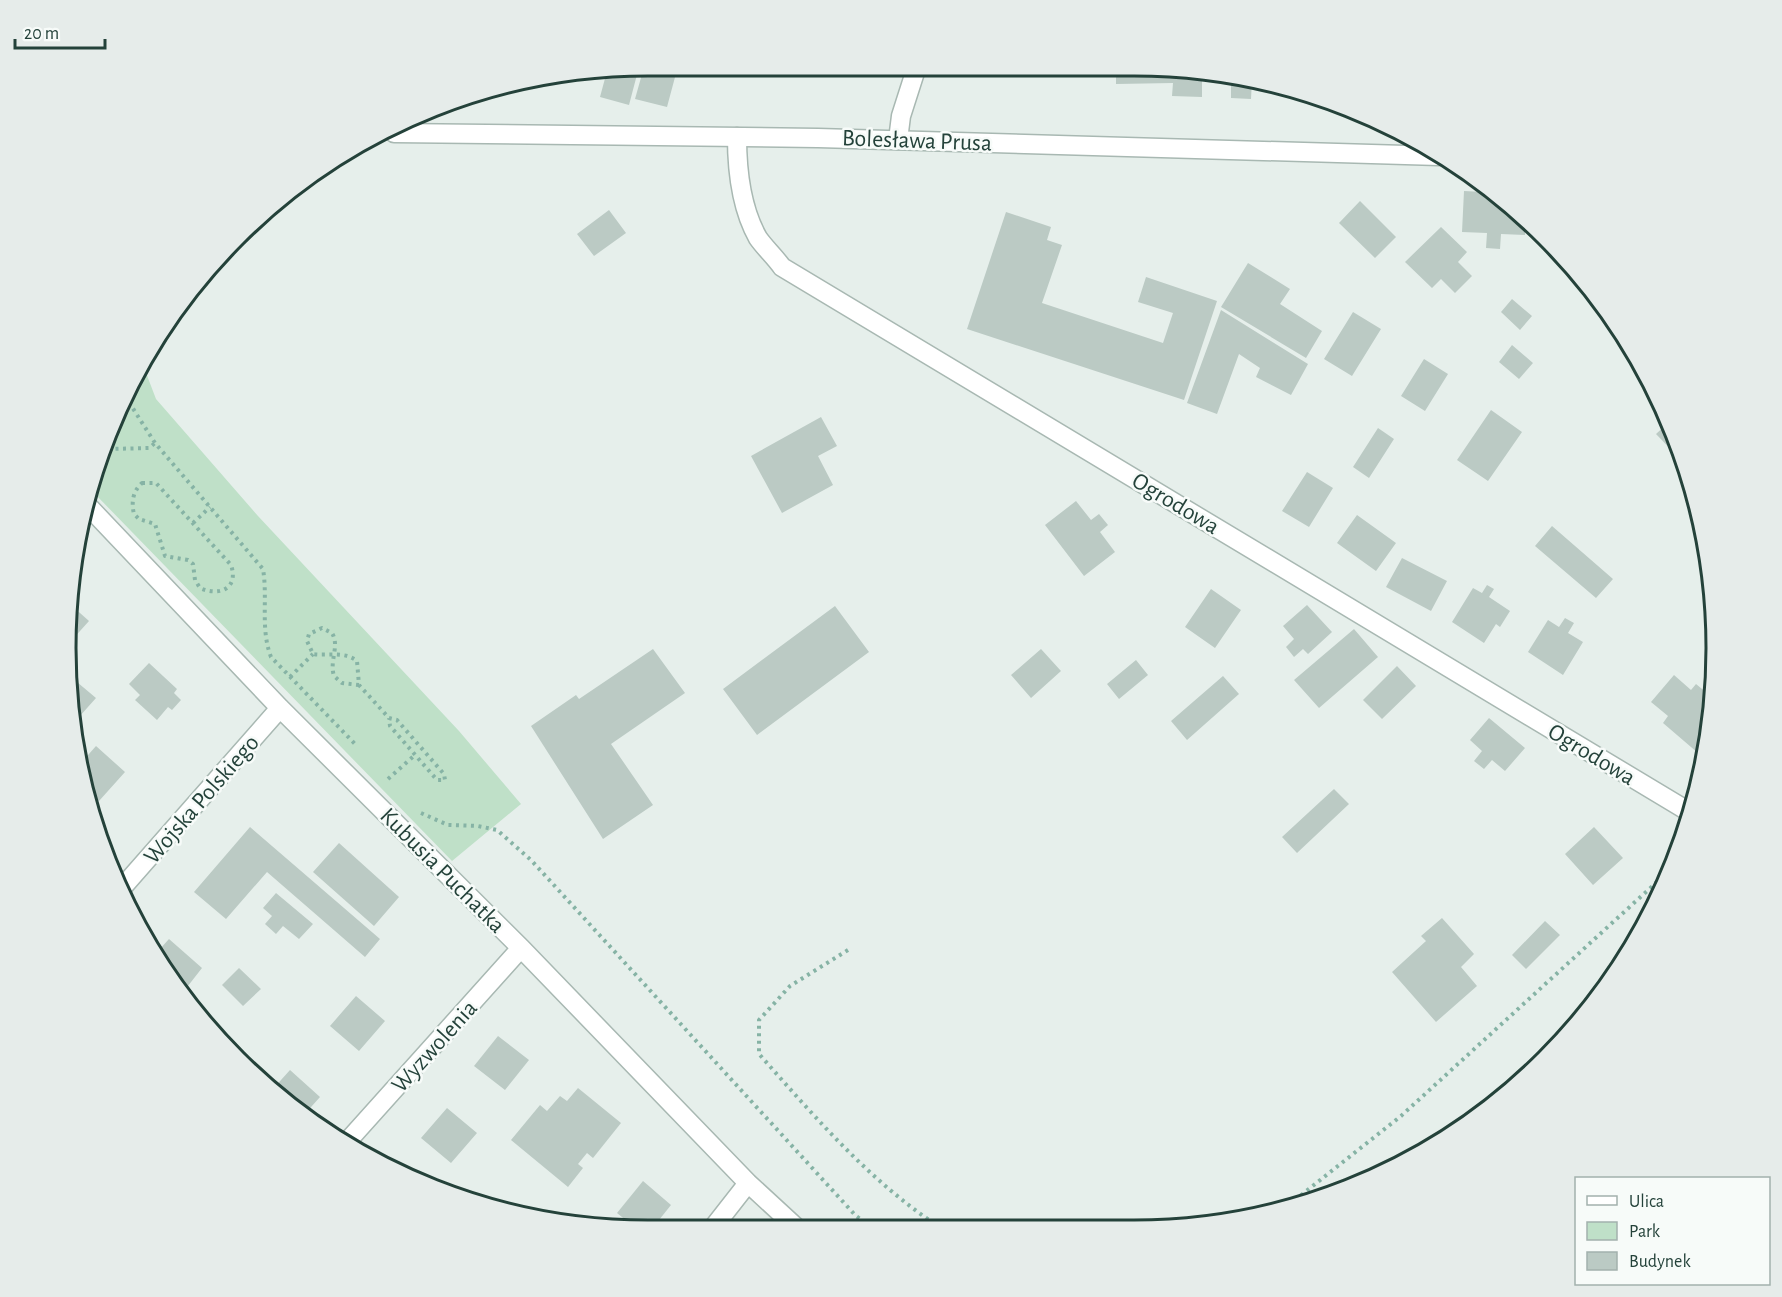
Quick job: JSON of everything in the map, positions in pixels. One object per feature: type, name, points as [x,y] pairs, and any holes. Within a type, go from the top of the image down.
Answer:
[{"type":"street","points":[[898,140],[901,116],[914,76]]},
{"type":"street","name":"Bolesława Prusa","points":[[400,133],[898,140],[1424,156]]},
{"type":"street","name":"Ogrodowa","points":[[737,137],[737,165],[749,216],[759,238],[782,267],[1683,808]]},
{"type":"street","name":"Kubusia Puchatka","points":[[93,511],[280,708],[521,948],[748,1183],[788,1220]]},
{"type":"street","name":"Wojska Polskiego","points":[[127,883],[280,708]]},
{"type":"street","name":"Wyzwolenia","points":[[351,1137],[521,948]]},
{"type":"street","points":[[719,1220],[748,1183]]},
{"type":"path","points":[[131,406],[155,443],[263,569],[266,587],[264,640],[271,657],[363,753]]},
{"type":"path","points":[[113,449],[149,448],[155,443]]},
{"type":"path","points":[[142,483],[156,483],[193,524],[231,565],[234,574],[227,590],[217,593],[200,588],[195,580],[193,564],[188,560],[165,556],[160,549],[155,524],[139,519],[134,514],[132,506],[136,488],[142,483]]},
{"type":"path","points":[[193,524],[210,507]]},
{"type":"path","points":[[312,654],[307,642],[309,634],[322,628],[335,636],[334,676],[342,683],[359,685]]},
{"type":"path","points":[[290,677],[312,654],[347,655],[357,661],[359,685],[389,718],[397,720],[444,774],[445,780],[437,780],[390,726],[389,718]]},
{"type":"path","points":[[388,779],[415,754]]},
{"type":"path","points":[[380,771],[396,788]]},
{"type":"path","points":[[412,804],[420,813],[448,825],[478,826],[497,830],[531,860],[862,1220]]},
{"type":"path","points":[[1301,1195],[1401,1116],[1654,884]]},
{"type":"path","points":[[848,950],[790,986],[759,1020],[759,1054],[844,1148],[913,1210],[929,1220]]},
{"type":"green space","points":[[147,374],[156,399],[258,516],[459,731],[521,804],[452,861],[97,496],[120,430]]},
{"type":"building","points":[[641,76],[675,76],[667,107],[635,99]]},
{"type":"building","points":[[1116,76],[1202,81],[1202,97],[1172,96],[1173,83],[1116,84]]},
{"type":"building","points":[[636,77],[629,105],[600,97],[605,78]]},
{"type":"building","points":[[1231,85],[1252,89],[1251,99],[1231,98]]},
{"type":"building","points":[[1464,191],[1477,192],[1525,232],[1525,235],[1501,234],[1500,249],[1486,248],[1487,233],[1462,232]]},
{"type":"building","points":[[1360,201],[1396,237],[1375,258],[1339,223]]},
{"type":"building","points":[[609,210],[626,233],[594,256],[577,234]]},
{"type":"building","points":[[1006,212],[1051,227],[1047,240],[1062,245],[1042,303],[1163,343],[1173,313],[1138,302],[1146,277],[1217,301],[1184,400],[967,329]]},
{"type":"building","points":[[1441,227],[1467,252],[1458,262],[1472,276],[1455,293],[1441,279],[1432,288],[1405,262]]},
{"type":"building","points":[[1248,263],[1290,289],[1280,304],[1322,331],[1306,358],[1221,307]]},
{"type":"building","points":[[1512,299],[1532,316],[1520,330],[1501,312]]},
{"type":"building","points":[[1221,310],[1308,364],[1291,395],[1256,377],[1260,368],[1239,354],[1217,414],[1187,403]]},
{"type":"building","points":[[1353,312],[1381,329],[1352,376],[1324,359]]},
{"type":"building","points":[[1512,345],[1533,363],[1519,379],[1499,362]]},
{"type":"building","points":[[1424,359],[1448,374],[1425,411],[1401,396]]},
{"type":"building","points":[[1491,410],[1522,432],[1488,481],[1457,460]]},
{"type":"building","points":[[821,417],[837,446],[818,456],[833,485],[782,513],[751,456]]},
{"type":"building","points":[[1378,428],[1394,439],[1369,478],[1353,467]]},
{"type":"building","points":[[1662,429],[1668,447],[1656,434]]},
{"type":"building","points":[[1307,472],[1333,488],[1309,527],[1282,511]]},
{"type":"building","points":[[1076,501],[1091,520],[1099,514],[1108,525],[1100,532],[1115,552],[1084,576],[1045,525]]},
{"type":"building","points":[[1357,515],[1396,543],[1376,571],[1337,543]]},
{"type":"building","points":[[1552,526],[1613,579],[1596,598],[1535,546]]},
{"type":"building","points":[[1402,558],[1447,581],[1431,611],[1386,587]]},
{"type":"building","points":[[1487,585],[1494,589],[1489,597],[1510,611],[1500,627],[1496,624],[1484,643],[1452,622],[1473,588],[1482,593]]},
{"type":"building","points":[[1211,589],[1241,610],[1215,648],[1185,627]]},
{"type":"building","points":[[1307,605],[1332,632],[1308,654],[1303,649],[1294,657],[1286,647],[1294,639],[1283,626]]},
{"type":"building","points":[[835,606],[869,652],[757,735],[723,689]]},
{"type":"building","points":[[78,611],[89,621],[77,635]]},
{"type":"building","points":[[1565,618],[1574,623],[1568,633],[1583,642],[1563,675],[1528,652],[1548,620],[1559,627]]},
{"type":"building","points":[[1354,629],[1378,657],[1319,708],[1294,680]]},
{"type":"building","points":[[653,649],[685,693],[611,744],[653,805],[603,839],[531,726],[576,695],[579,699]]},
{"type":"building","points":[[1041,649],[1061,671],[1031,698],[1011,675]]},
{"type":"building","points":[[1136,660],[1148,675],[1119,699],[1107,684]]},
{"type":"building","points":[[149,663],[177,689],[174,693],[181,700],[172,710],[168,707],[157,720],[135,700],[140,695],[129,684]]},
{"type":"building","points":[[1397,666],[1416,686],[1382,719],[1363,700]]},
{"type":"building","points":[[1674,675],[1691,690],[1696,684],[1704,690],[1696,752],[1663,723],[1668,716],[1651,702]]},
{"type":"building","points":[[1223,676],[1239,694],[1187,740],[1171,721]]},
{"type":"building","points":[[78,683],[96,698],[80,715]]},
{"type":"building","points":[[1489,718],[1525,748],[1505,771],[1492,760],[1484,769],[1474,761],[1482,751],[1470,740]]},
{"type":"building","points":[[96,746],[125,772],[99,801],[96,797],[86,757]]},
{"type":"building","points":[[1334,789],[1349,804],[1297,853],[1282,837]]},
{"type":"building","points":[[250,827],[380,939],[365,957],[267,872],[226,919],[194,892]]},
{"type":"building","points":[[1594,827],[1623,858],[1593,885],[1565,854]]},
{"type":"building","points":[[339,843],[399,897],[374,926],[313,872]]},
{"type":"building","points":[[276,893],[313,924],[299,939],[283,926],[276,934],[265,924],[272,916],[263,908]]},
{"type":"building","points":[[1442,918],[1474,954],[1461,967],[1477,986],[1436,1022],[1392,972],[1426,941],[1421,936]]},
{"type":"building","points":[[1545,921],[1560,935],[1526,969],[1512,955]]},
{"type":"building","points":[[169,939],[202,968],[188,986],[173,966],[161,947]]},
{"type":"building","points":[[239,968],[261,989],[243,1006],[222,985]]},
{"type":"building","points":[[356,996],[385,1021],[359,1051],[330,1026]]},
{"type":"building","points":[[498,1036],[529,1060],[505,1090],[474,1066]]},
{"type":"building","points":[[290,1070],[320,1097],[309,1109],[277,1084]]},
{"type":"building","points":[[578,1088],[621,1123],[593,1158],[587,1153],[578,1164],[583,1168],[568,1187],[511,1140],[540,1105],[547,1111],[560,1096],[567,1101]]},
{"type":"building","points":[[447,1108],[477,1133],[451,1163],[421,1138]]},
{"type":"building","points":[[643,1181],[671,1205],[659,1220],[625,1219],[617,1213]]}]
